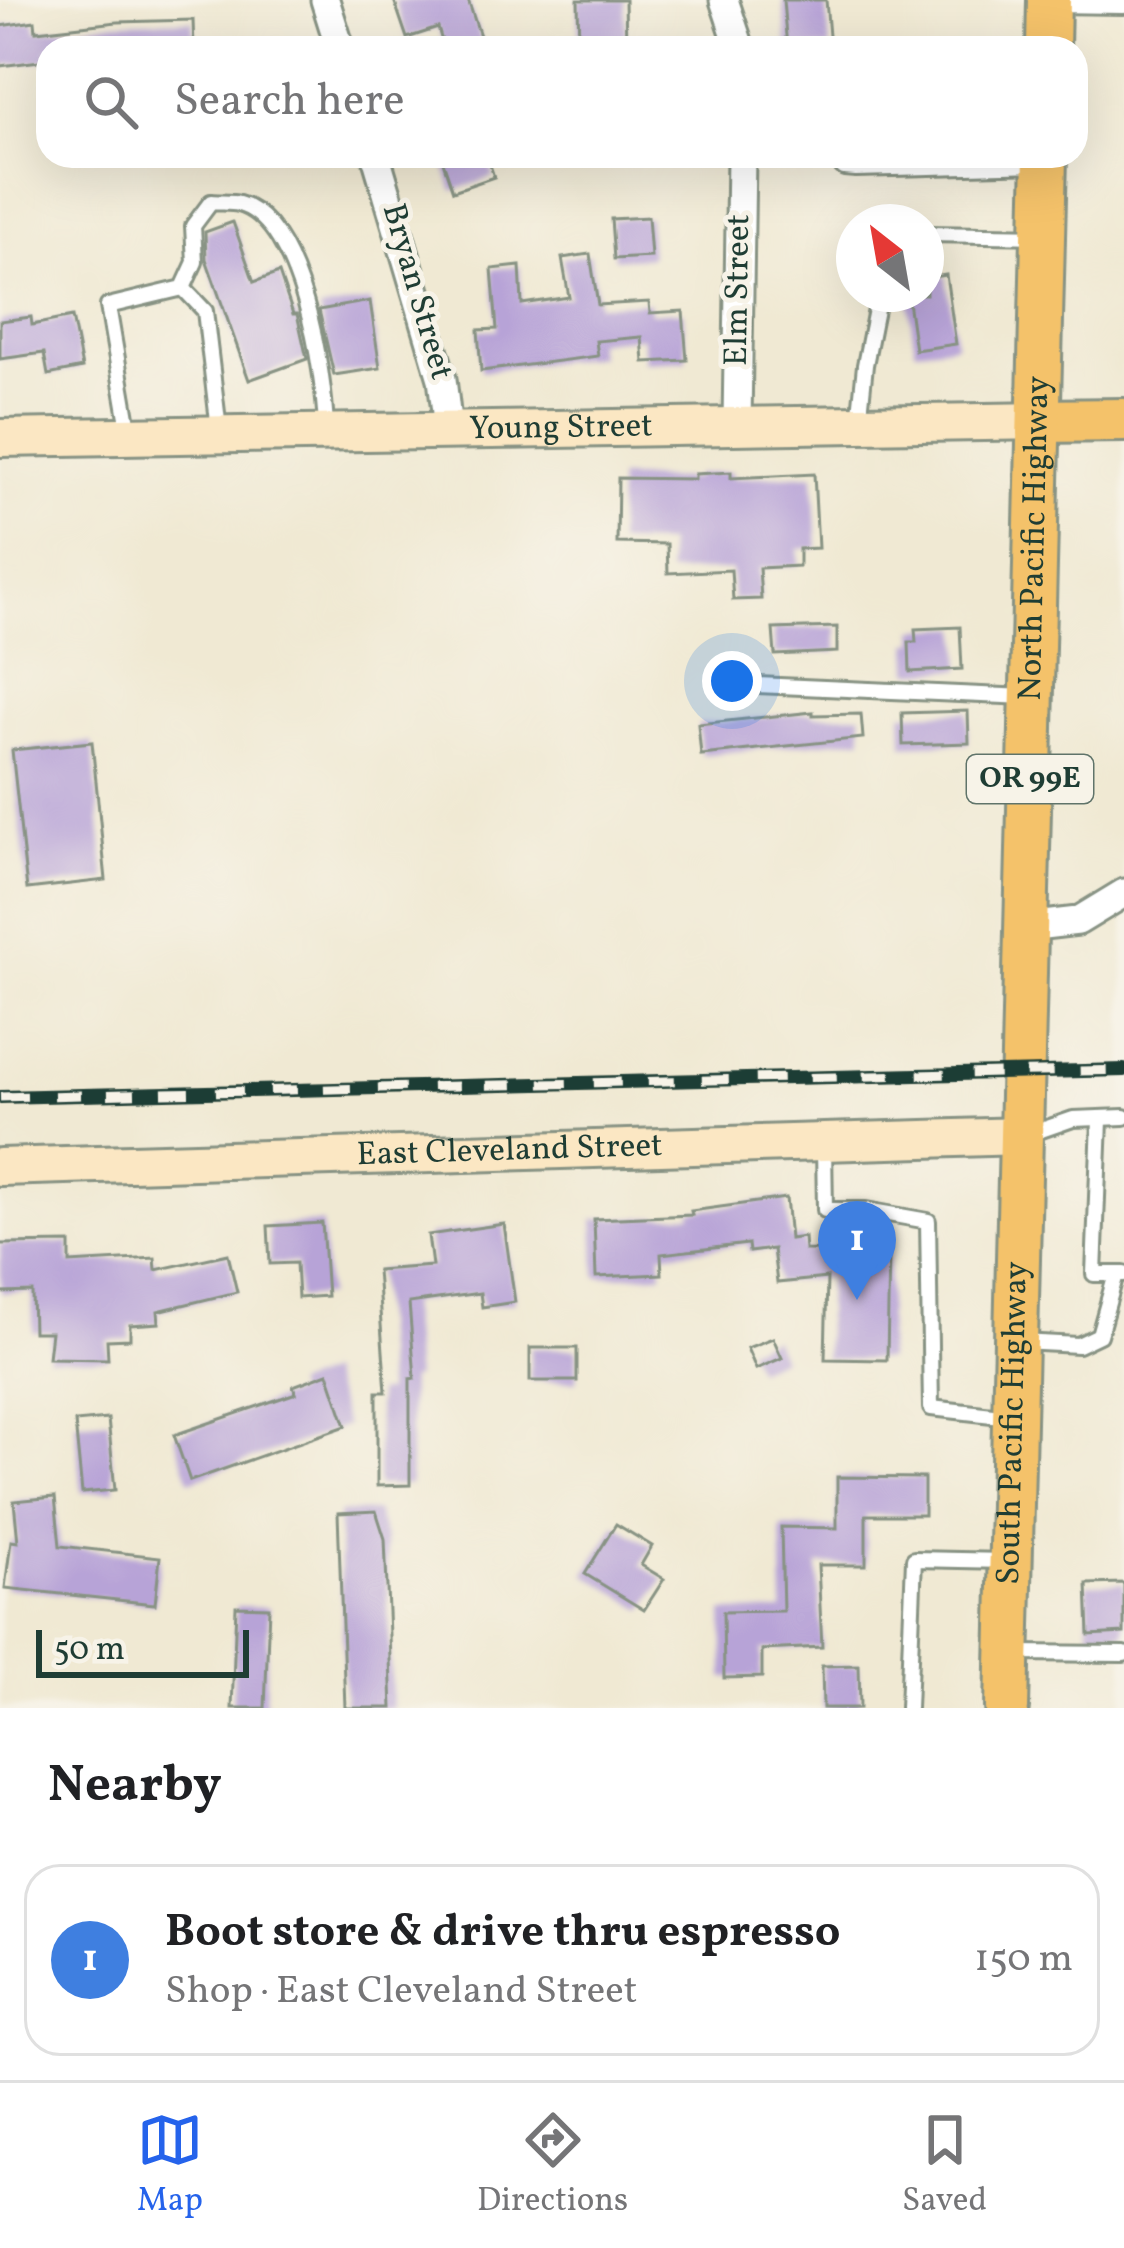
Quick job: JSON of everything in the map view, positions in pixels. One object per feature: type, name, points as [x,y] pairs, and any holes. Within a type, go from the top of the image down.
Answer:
[{"type":"main road","points":[[1048,36],[1049,2]]},
{"type":"main road","name":"North Pacific Highway","points":[[1022,1136],[1045,168]]},
{"type":"main road","name":"Young Street","points":[[0,438],[1124,420]]},
{"type":"main road","name":"East Cleveland Street","points":[[0,1167],[1022,1136]]},
{"type":"main road","name":"South Pacific Highway","points":[[1007,1708],[1022,1136]]},
{"type":"street","points":[[325,0],[336,36]]},
{"type":"street","points":[[724,0],[736,36]]},
{"type":"street","name":"Bryan Street","points":[[380,168],[442,379],[448,429]]},
{"type":"street","name":"Elm Street","points":[[737,424],[740,168]]},
{"type":"street","points":[[1026,927],[1078,921],[1124,893]]},
{"type":"lane","points":[[1049,2],[1124,6]]},
{"type":"lane","points":[[844,168],[877,168]]},
{"type":"lane","points":[[183,288],[195,262],[193,226],[211,202],[241,204],[267,222],[288,252],[324,376],[326,432]]},
{"type":"lane","points":[[944,234],[1043,236]]},
{"type":"lane","points":[[183,288],[205,311],[220,434]]},
{"type":"lane","points":[[130,435],[108,306],[183,288]]},
{"type":"lane","points":[[859,423],[875,312]]},
{"type":"lane","points":[[757,686],[1032,697]]},
{"type":"lane","points":[[1022,1136],[1073,1119],[1124,1117]]},
{"type":"lane","points":[[1016,1342],[1078,1345],[1099,1335],[1120,1274],[1094,1274],[1100,1120]]},
{"type":"lane","points":[[824,1142],[825,1210],[866,1210],[928,1221],[931,1408],[1015,1417]]},
{"type":"lane","points":[[908,1708],[914,1559],[1011,1561]]},
{"type":"lane","points":[[1008,1653],[1124,1654]]},
{"type":"building","points":[[394,0],[468,0],[480,36],[440,36],[438,28],[406,36]]},
{"type":"building","points":[[578,0],[625,0],[626,36],[579,36]]},
{"type":"building","points":[[783,0],[826,0],[829,36],[786,36]]},
{"type":"building","points":[[193,20],[194,36],[36,36],[36,62],[0,66],[0,26],[35,21],[36,31]]},
{"type":"building","points":[[445,168],[491,168],[494,177],[453,191]]},
{"type":"building","points":[[648,217],[651,257],[614,259],[611,219]]},
{"type":"building","points":[[233,222],[254,282],[279,273],[293,314],[297,314],[307,359],[249,380],[206,259],[205,232]]},
{"type":"building","points":[[590,254],[598,305],[649,302],[650,313],[683,311],[687,360],[644,362],[642,337],[596,341],[598,356],[481,371],[478,330],[497,329],[492,269],[520,266],[522,304],[569,297],[562,258]]},
{"type":"building","points":[[944,275],[956,344],[915,350],[910,312],[944,312]]},
{"type":"building","points":[[370,301],[380,368],[334,375],[319,310]]},
{"type":"building","points":[[31,317],[32,325],[72,317],[82,368],[48,375],[44,353],[0,359],[0,321]]},
{"type":"building","points":[[731,472],[731,478],[814,474],[818,548],[799,549],[799,566],[759,568],[761,599],[733,600],[731,570],[668,573],[667,544],[617,543],[618,478],[695,479],[695,474]]},
{"type":"building","points":[[837,627],[837,652],[775,655],[773,629]]},
{"type":"building","points":[[960,627],[962,669],[910,672],[909,642],[916,642],[915,629]]},
{"type":"building","points":[[968,711],[969,743],[903,745],[902,713]]},
{"type":"building","points":[[813,712],[861,714],[863,738],[701,755],[698,724]]},
{"type":"building","points":[[92,742],[106,880],[27,889],[12,750]]},
{"type":"building","points":[[786,1198],[790,1239],[804,1237],[805,1250],[889,1251],[887,1360],[825,1359],[827,1278],[777,1283],[773,1249],[749,1252],[748,1244],[661,1254],[662,1274],[596,1277],[594,1219],[692,1215],[691,1211]]},
{"type":"building","points":[[322,1223],[327,1296],[298,1298],[296,1263],[270,1264],[268,1226]]},
{"type":"building","points":[[504,1224],[515,1302],[482,1307],[480,1293],[409,1303],[415,1378],[410,1379],[410,1485],[377,1486],[377,1392],[386,1392],[377,1270],[432,1266],[428,1235]]},
{"type":"building","points":[[70,1243],[70,1263],[155,1258],[156,1270],[228,1254],[237,1292],[158,1311],[159,1323],[130,1325],[130,1339],[107,1340],[108,1359],[48,1358],[51,1332],[33,1332],[32,1292],[1,1293],[0,1244]]},
{"type":"building","points":[[773,1338],[782,1358],[756,1369],[747,1348]]},
{"type":"building","points":[[530,1348],[577,1348],[577,1381],[530,1381]]},
{"type":"building","points":[[328,1373],[346,1426],[190,1481],[174,1435],[296,1393],[293,1386]]},
{"type":"building","points":[[108,1419],[115,1490],[82,1493],[75,1422]]},
{"type":"building","points":[[837,1477],[924,1478],[924,1515],[866,1515],[866,1565],[818,1565],[822,1647],[762,1650],[762,1677],[724,1678],[723,1612],[783,1611],[781,1527],[837,1528]]},
{"type":"building","points":[[55,1497],[60,1546],[160,1557],[155,1604],[5,1588],[11,1541],[18,1542],[14,1501]]},
{"type":"building","points":[[376,1511],[385,1539],[392,1708],[345,1708],[338,1513]]},
{"type":"building","points":[[616,1524],[652,1546],[641,1565],[664,1579],[644,1610],[585,1574]]},
{"type":"building","points":[[1124,1583],[1124,1633],[1089,1635],[1087,1584]]},
{"type":"building","points":[[236,1606],[269,1607],[265,1708],[232,1708]]},
{"type":"building","points":[[859,1665],[860,1708],[823,1708],[822,1666]]},
{"type":"railway","points":[[0,1097],[1124,1070]]},
{"type":"place","name":"Boot store & drive thru espresso","points":[[857,1300]]}]
